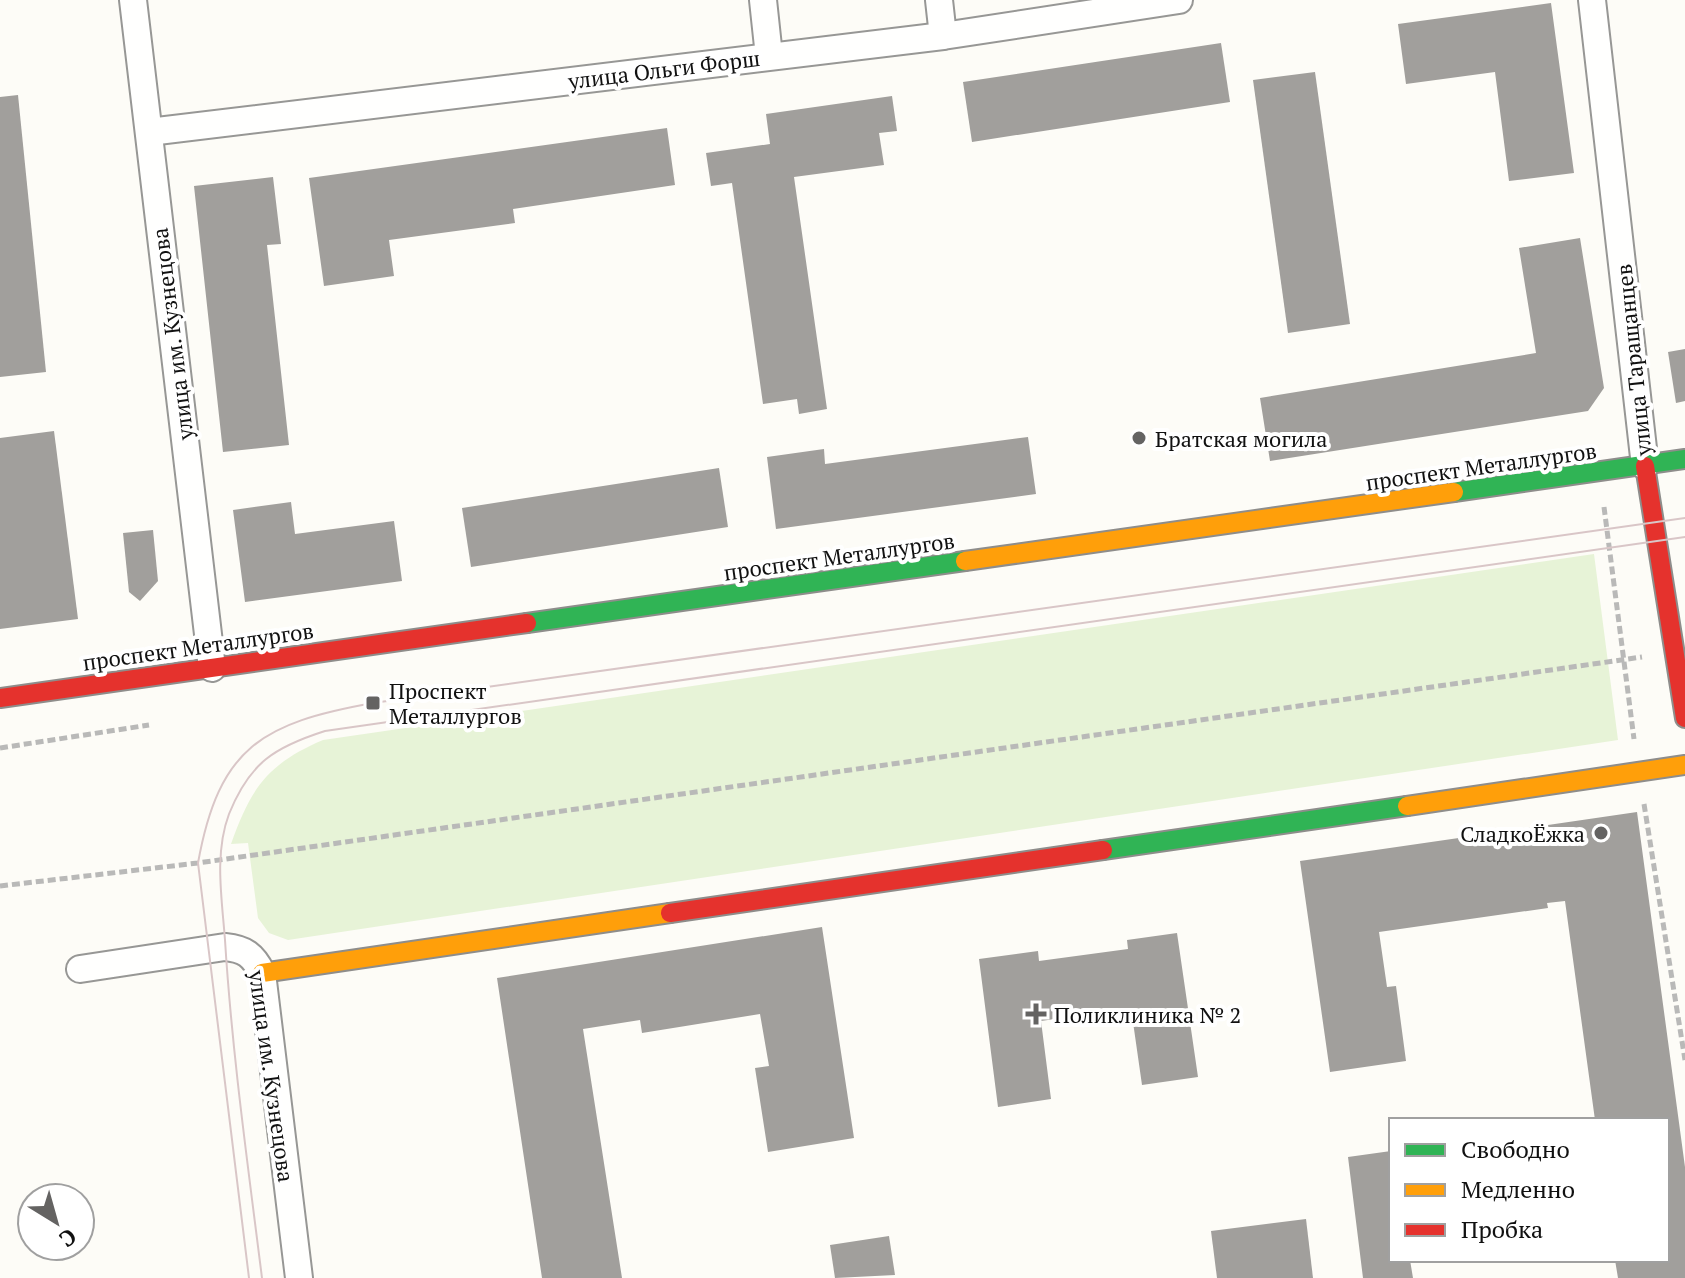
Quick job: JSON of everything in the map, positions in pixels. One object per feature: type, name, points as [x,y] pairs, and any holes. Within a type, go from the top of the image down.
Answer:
[{"type":"main road","name":"проспект Металлургов","points":[[0,698],[1599,474],[1685,459]]},
{"type":"main road","name":"улица Таращанцев","points":[[1645,466],[1685,718]]},
{"type":"main road","points":[[262,973],[1685,765]]},
{"type":"street","name":"улица им. Кузнецова","points":[[133,0],[212,668]]},
{"type":"street","points":[[763,0],[769,56]]},
{"type":"street","points":[[939,0],[943,36]]},
{"type":"street","name":"улица Ольги Форш","points":[[149,132],[943,36],[1179,0]]},
{"type":"street","name":"улица Таращанцев","points":[[1592,0],[1645,466]]},
{"type":"street","name":"улица им. Кузнецова","points":[[80,969],[225,947],[242,949],[255,959],[262,973],[299,1278]]},
{"type":"path","points":[[1599,474],[1639,770],[1685,1060]]},
{"type":"path","points":[[0,886],[198,863],[1675,652]]},
{"type":"path","points":[[0,748],[149,725]]},
{"type":"green space","points":[[1594,554],[1618,740],[288,940],[269,933],[258,918],[248,843],[231,844],[246,808],[264,780],[288,758],[323,740]]},
{"type":"building","points":[[1551,3],[1574,173],[1509,181],[1495,72],[1406,84],[1398,24]]},
{"type":"building","points":[[1221,43],[1230,102],[972,142],[963,82]]},
{"type":"building","points":[[1315,72],[1350,324],[1288,333],[1253,80]]},
{"type":"building","points":[[18,95],[46,372],[0,377],[0,97]]},
{"type":"building","points":[[892,96],[897,131],[879,133],[884,165],[794,177],[827,409],[799,414],[797,399],[763,404],[732,183],[711,186],[706,153],[770,144],[766,114]]},
{"type":"building","points":[[667,128],[675,185],[513,209],[515,223],[389,240],[394,276],[324,286],[309,178]]},
{"type":"building","points":[[273,177],[281,244],[267,245],[289,445],[223,452],[194,186]]},
{"type":"building","points":[[1580,238],[1604,388],[1588,411],[1270,461],[1260,398],[1536,353],[1519,248]]},
{"type":"building","points":[[1685,349],[1685,401],[1676,403],[1668,352]]},
{"type":"building","points":[[54,431],[78,619],[0,629],[0,438]]},
{"type":"building","points":[[1028,437],[1036,494],[776,529],[767,457],[824,449],[825,464]]},
{"type":"building","points":[[719,468],[728,527],[471,567],[462,508]]},
{"type":"building","points":[[291,502],[295,534],[394,521],[402,581],[245,602],[233,510]]},
{"type":"building","points":[[153,530],[158,581],[140,601],[129,592],[123,533]]},
{"type":"building","points":[[1637,812],[1685,1167],[1685,1278],[1618,1278],[1615,1262],[1669,1262],[1669,1118],[1595,1118],[1565,901],[1547,903],[1548,908],[1379,932],[1387,987],[1396,986],[1406,1061],[1330,1072],[1300,861]]},
{"type":"building","points":[[822,927],[854,1138],[768,1152],[755,1068],[769,1066],[760,1014],[642,1033],[640,1020],[583,1029],[622,1278],[542,1278],[497,978]]},
{"type":"building","name":"Поликлиника № 2","points":[[1177,933],[1198,1077],[1142,1085],[1131,1008],[1041,1021],[1051,1099],[998,1107],[979,959],[1038,951],[1039,961],[1128,949],[1127,940]]},
{"type":"building","points":[[1389,1151],[1389,1262],[1410,1262],[1413,1278],[1363,1278],[1348,1157]]},
{"type":"building","points":[[1306,1219],[1313,1278],[1217,1278],[1211,1231]]},
{"type":"building","points":[[889,1236],[895,1275],[835,1278],[830,1245]]},
{"type":"tram line","points":[[249,1278],[198,863],[207,824],[233,767],[252,747],[274,732],[302,720],[373,703],[1685,518]]},
{"type":"tram line","points":[[262,1278],[232,1025],[220,861],[224,829],[246,781],[266,759],[292,743],[325,731],[1685,537]]},
{"type":"traffic: fast","points":[[1454,492],[1685,459]]},
{"type":"traffic: fast","points":[[527,623],[965,561]]},
{"type":"traffic: fast","points":[[1103,850],[1407,806]]},
{"type":"traffic: slow","points":[[965,561],[1454,492]]},
{"type":"traffic: slow","points":[[1407,806],[1685,765]]},
{"type":"traffic: slow","points":[[262,973],[670,913]]},
{"type":"traffic: jam","points":[[1645,466],[1685,718]]},
{"type":"traffic: jam","points":[[0,698],[527,623]]},
{"type":"traffic: jam","points":[[670,913],[1103,850]]},
{"type":"place","name":"Братская могила","points":[[1139,438]]},
{"type":"place","name":"Проспект Металлургов","points":[[373,703]]},
{"type":"place","name":"СладкоЁжка","points":[[1601,833]]},
{"type":"place","name":"Поликлиника № 2","points":[[1036,1014]]}]
